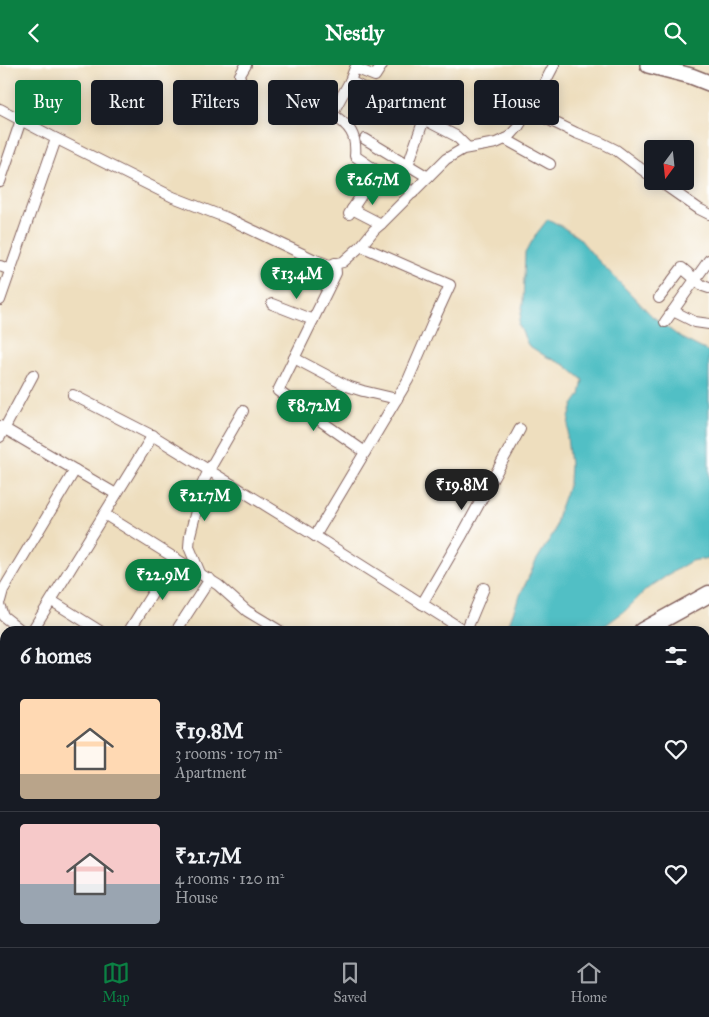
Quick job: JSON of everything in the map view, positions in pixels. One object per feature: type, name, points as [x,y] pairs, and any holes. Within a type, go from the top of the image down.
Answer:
[{"type":"main road","points":[[651,626],[709,595]]},
{"type":"street","points":[[240,75],[246,65]]},
{"type":"street","points":[[350,80],[355,68],[375,75],[382,65]]},
{"type":"street","points":[[546,80],[554,65]]},
{"type":"street","points":[[648,65],[693,71],[709,83]]},
{"type":"street","points":[[348,85],[332,114],[354,134],[355,156],[413,193]]},
{"type":"street","points":[[0,109],[15,117]]},
{"type":"street","points":[[0,182],[19,125]]},
{"type":"street","points":[[30,125],[173,197],[227,218],[329,265],[342,262],[362,246],[374,230],[446,159],[463,149],[496,143],[505,139],[519,125]]},
{"type":"street","points":[[408,165],[422,125]]},
{"type":"street","points":[[435,125],[456,136],[468,148]]},
{"type":"street","points":[[559,125],[616,150],[644,171]]},
{"type":"street","points":[[0,300],[56,139]]},
{"type":"street","points":[[365,139],[428,177]]},
{"type":"street","points":[[505,139],[550,164]]},
{"type":"street","points":[[378,171],[351,211],[381,225]]},
{"type":"street","points":[[672,190],[698,209],[709,213]]},
{"type":"street","points":[[315,536],[408,381],[450,285],[362,246]]},
{"type":"street","points":[[665,322],[709,260]]},
{"type":"street","points":[[335,263],[336,273],[278,391],[365,452]]},
{"type":"street","points":[[0,266],[11,270]]},
{"type":"street","points":[[659,298],[682,268],[703,286],[709,288]]},
{"type":"street","points":[[272,304],[313,320]]},
{"type":"street","points":[[673,311],[695,322],[709,324]]},
{"type":"street","points":[[294,358],[347,386],[397,399]]},
{"type":"street","points":[[33,375],[2,430],[116,494]]},
{"type":"street","points":[[73,395],[153,435],[457,626]]},
{"type":"street","points":[[200,573],[190,547],[190,535],[201,487],[243,411]]},
{"type":"street","points":[[422,604],[520,429]]},
{"type":"street","points":[[35,626],[153,435]]},
{"type":"street","points":[[0,601],[2,590],[75,470]]},
{"type":"street","points":[[104,514],[210,579],[231,595],[247,611],[272,626]]},
{"type":"street","points":[[132,626],[175,557]]},
{"type":"street","points":[[179,626],[210,579]]},
{"type":"street","points":[[467,626],[484,588]]},
{"type":"street","points":[[52,601],[92,626]]},
{"type":"street","points":[[0,607],[4,617],[16,626]]},
{"type":"water","points":[[548,219],[579,238],[652,316],[681,338],[709,352],[709,558],[691,561],[671,573],[647,589],[626,610],[605,626],[508,626],[536,561],[554,532],[569,483],[570,465],[567,437],[569,418],[573,405],[580,395],[583,380],[565,365],[545,356],[528,345],[519,325],[523,303],[525,253]]}]
